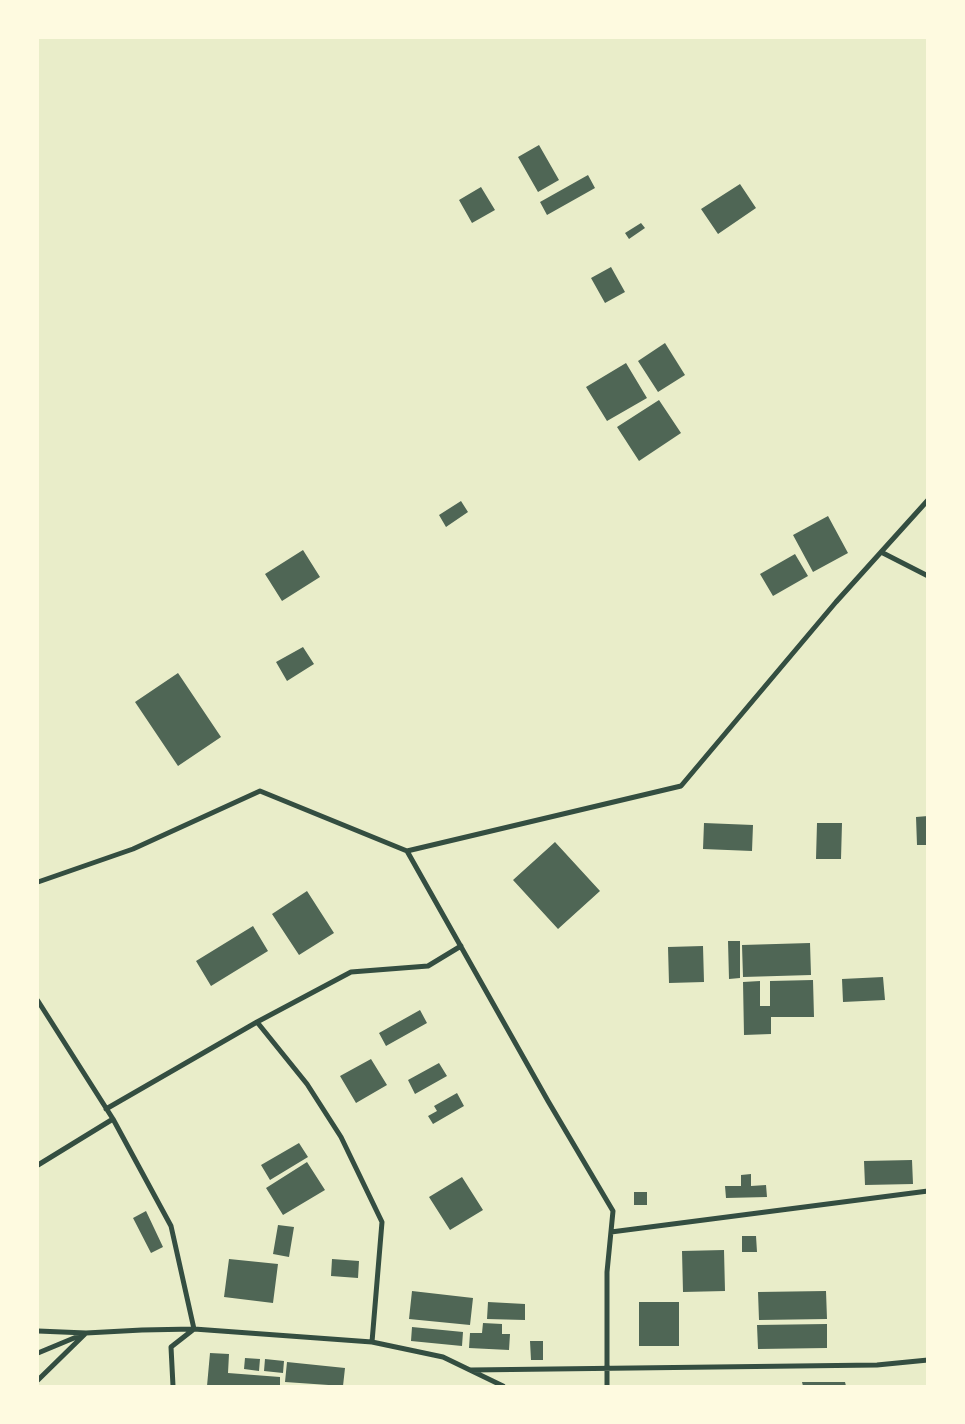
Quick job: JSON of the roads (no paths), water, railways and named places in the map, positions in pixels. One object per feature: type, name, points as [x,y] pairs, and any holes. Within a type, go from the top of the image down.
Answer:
[{"type":"street","points":[[38,882],[133,849],[260,791],[407,851],[681,786],[881,552],[928,500]]},
{"type":"street","points":[[881,552],[928,576]]},
{"type":"street","points":[[407,851],[613,1212],[607,1272],[607,1386]]},
{"type":"street","points":[[106,1109],[257,1022],[351,972],[428,966],[460,946]]},
{"type":"street","points":[[38,1001],[113,1119],[170,1226],[194,1329]]},
{"type":"street","points":[[257,1022],[306,1084],[341,1137],[382,1222],[372,1342]]},
{"type":"street","points":[[38,1165],[113,1119]]},
{"type":"street","points":[[611,1232],[928,1191]]},
{"type":"street","points":[[173,1386],[171,1347],[194,1329]]},
{"type":"street","points":[[38,1330],[86,1333],[194,1329],[372,1342],[443,1357],[503,1386]]},
{"type":"street","points":[[38,1353],[86,1333]]},
{"type":"street","points":[[38,1380],[86,1333]]},
{"type":"street","points":[[470,1370],[607,1370],[877,1365],[928,1360]]}]
